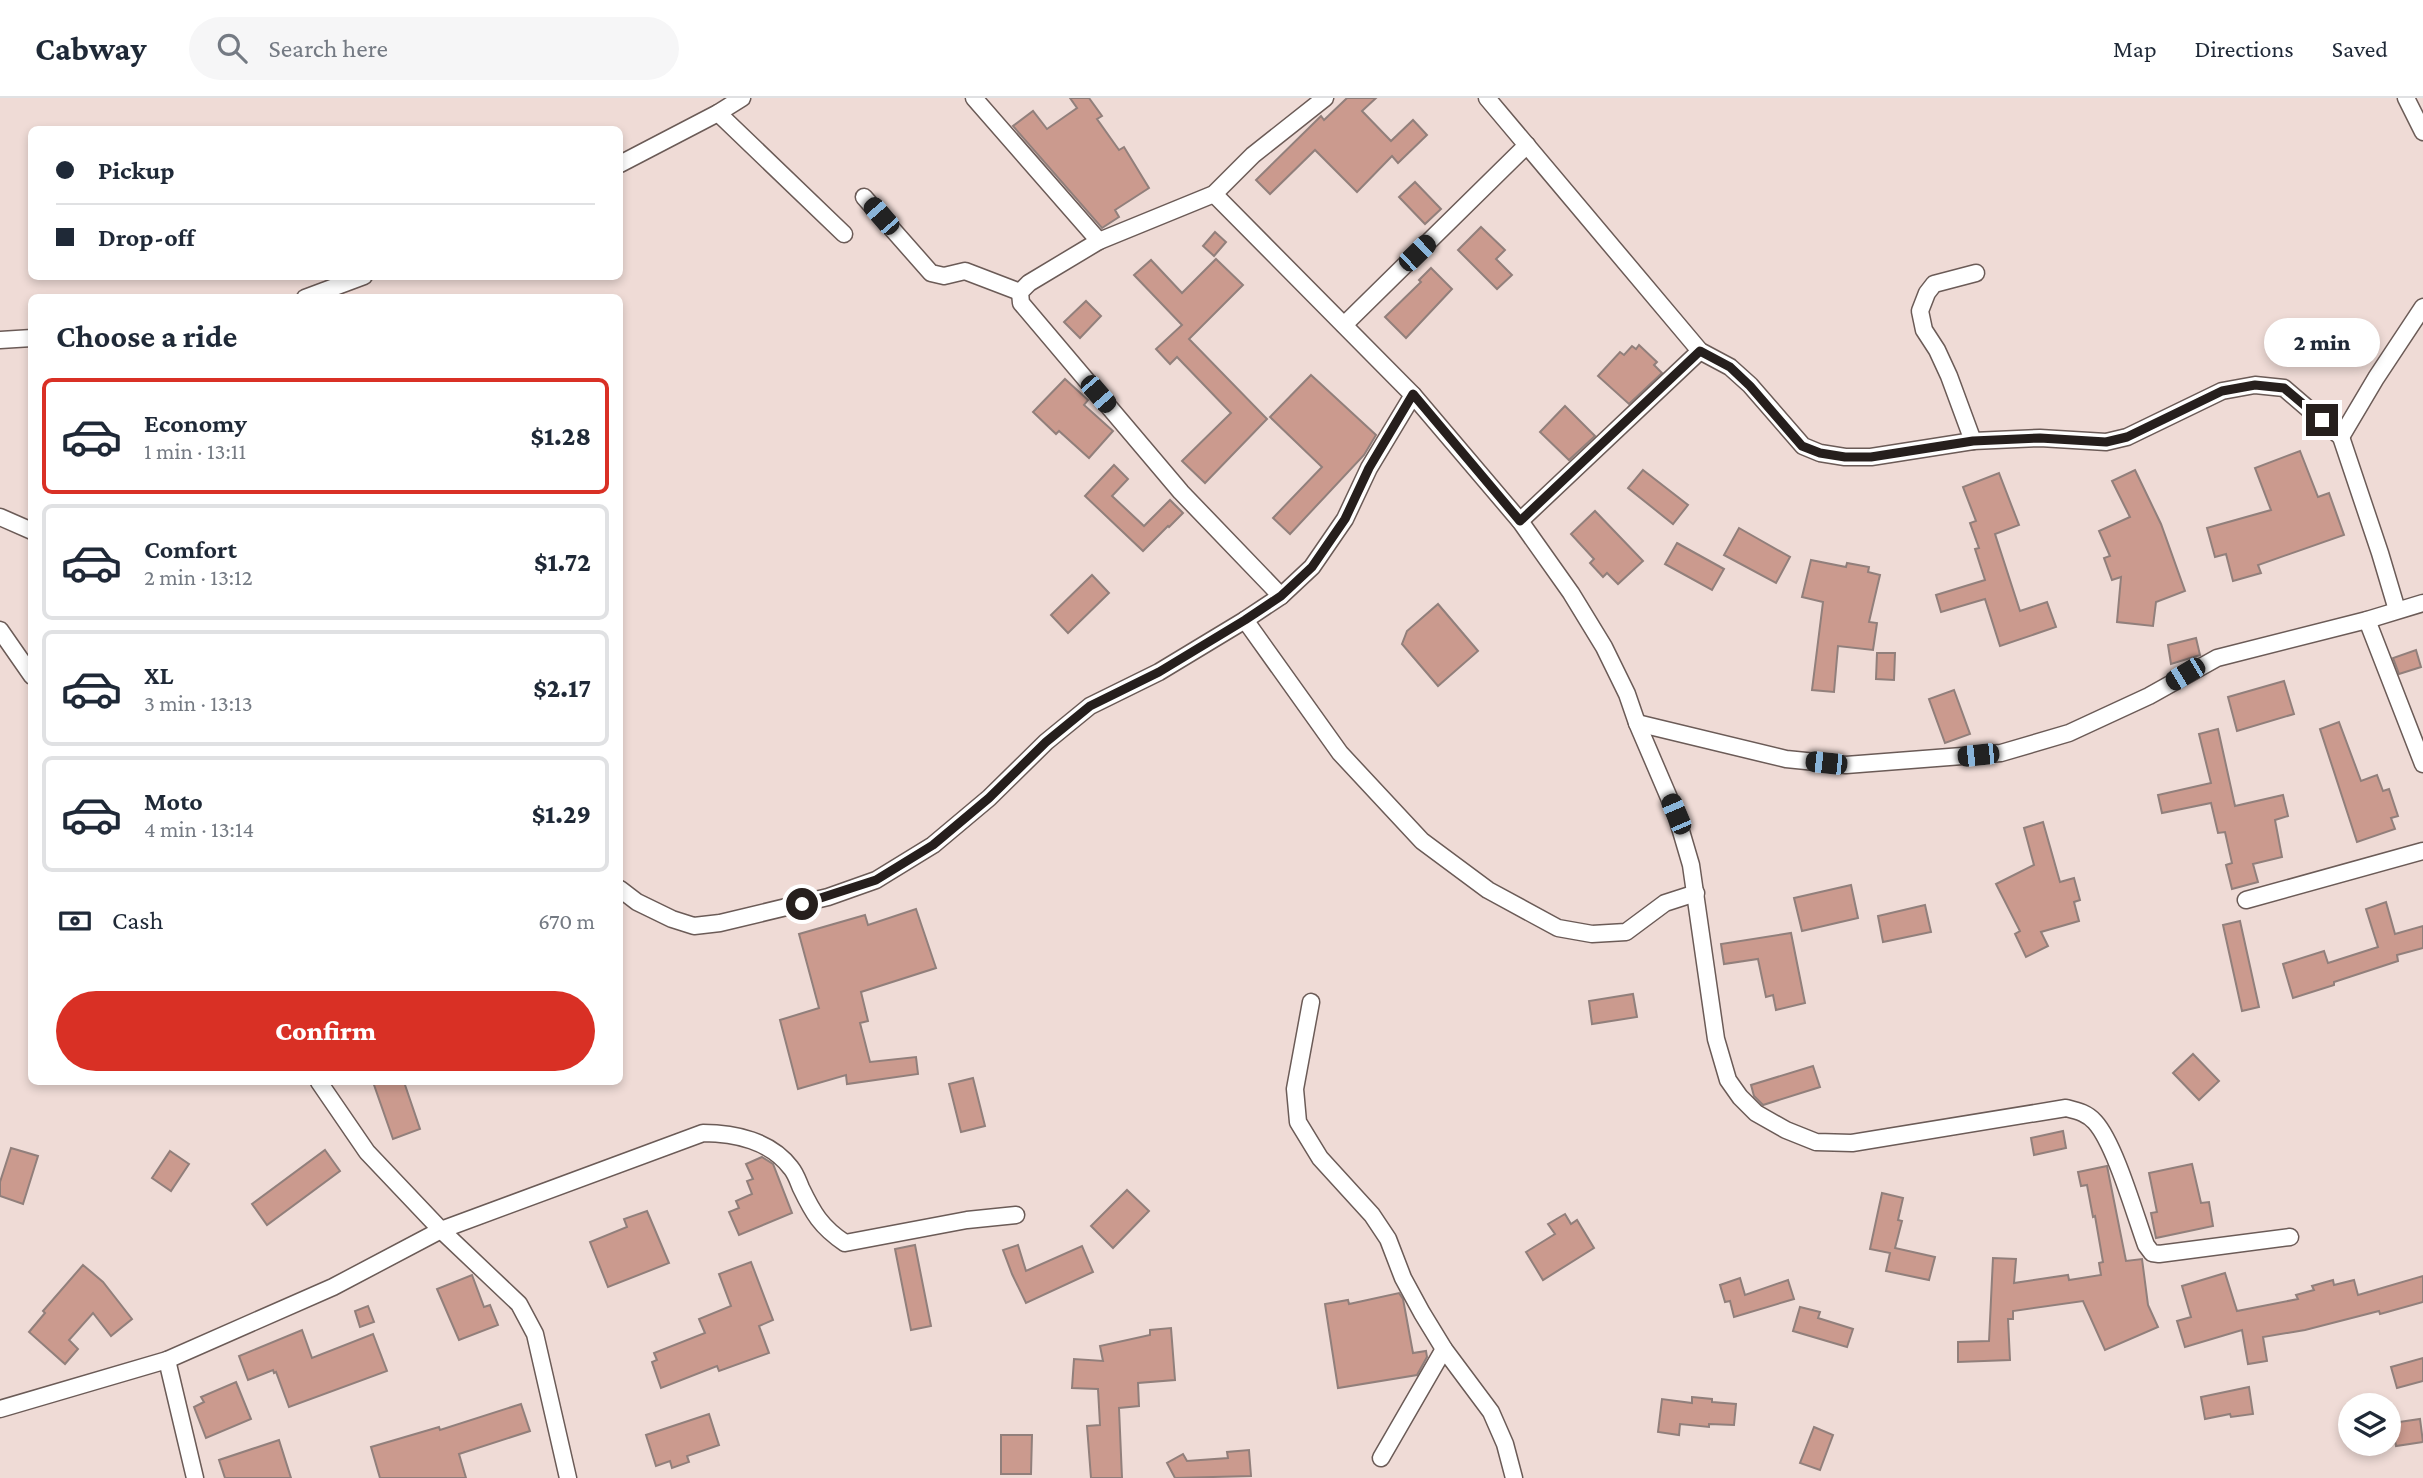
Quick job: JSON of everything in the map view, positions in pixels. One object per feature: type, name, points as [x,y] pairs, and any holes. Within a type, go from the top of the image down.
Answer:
[{"type":"street","points":[[623,162],[719,113],[742,98]]},
{"type":"street","points":[[974,98],[1099,241]]},
{"type":"street","points":[[1020,292],[1029,283],[1099,241],[1214,194],[1254,155],[1325,98]]},
{"type":"street","points":[[1486,98],[1700,351],[1730,367],[1802,446],[1820,453],[1845,457],[1871,457],[1973,441],[2040,438],[2106,442],[2127,437],[2222,391],[2255,385],[2284,388],[2341,438],[2397,610]]},
{"type":"street","points":[[2406,98],[2423,132]]},
{"type":"street","points":[[719,113],[844,234]]},
{"type":"street","points":[[1344,325],[1527,145]]},
{"type":"street","points":[[1214,194],[1413,394],[1520,521],[1571,593],[1604,648],[1627,694],[1676,814],[1696,893],[1716,1039],[1728,1080],[1756,1113],[1786,1130],[1816,1142],[1852,1143],[2066,1108],[2083,1112],[2101,1130],[2120,1172],[2146,1245],[2152,1252],[2159,1254],[2290,1237]]},
{"type":"street","points":[[864,197],[931,273],[944,276],[965,271],[1020,292]]},
{"type":"street","points":[[1973,441],[1949,376],[1924,330],[1920,311],[1934,284],[1976,273]]},
{"type":"street","points":[[316,294],[353,280]]},
{"type":"street","points":[[1020,292],[1021,303],[1181,492],[1281,596]]},
{"type":"street","points":[[2341,438],[2376,378],[2423,307]]},
{"type":"street","points":[[0,340],[28,338]]},
{"type":"street","points":[[1520,521],[1700,351]]},
{"type":"street","points":[[623,891],[637,902],[671,919],[694,926],[720,923],[828,897],[876,880],[933,845],[989,798],[1046,742],[1090,706],[1159,672],[1245,620],[1281,596],[1312,567],[1345,519],[1369,468],[1413,394]]},
{"type":"street","points":[[0,517],[28,529]]},
{"type":"street","points":[[1637,723],[1786,759],[1846,765],[2001,753],[2069,733],[2148,696],[2217,658],[2423,603]]},
{"type":"street","points":[[1245,620],[1340,753],[1422,841],[1488,890],[1558,928],[1592,934],[1626,932],[1665,903],[1696,893]]},
{"type":"street","points":[[2367,620],[2423,764]]},
{"type":"street","points":[[0,630],[28,670]]},
{"type":"street","points":[[2246,900],[2423,851]]},
{"type":"street","points":[[1311,1002],[1295,1089],[1298,1122],[1320,1158],[1372,1215],[1388,1239],[1403,1278],[1422,1313],[1444,1349],[1491,1412],[1505,1444],[1514,1478]]},
{"type":"street","points":[[321,1085],[367,1152],[440,1230],[519,1304],[535,1334],[568,1478]]},
{"type":"street","points":[[0,1409],[167,1360],[333,1287],[440,1230],[703,1133],[729,1133],[778,1154],[793,1170],[820,1223],[845,1243],[967,1220],[1016,1215]]},
{"type":"street","points":[[1381,1458],[1444,1349]]},
{"type":"street","points":[[167,1360],[195,1478]]},
{"type":"building","points":[[1070,98],[1089,98],[1102,116],[1097,119],[1119,150],[1124,147],[1149,188],[1115,210],[1119,217],[1102,228],[1013,126],[1033,111],[1047,129],[1077,108]]},
{"type":"building","points":[[1347,98],[1376,98],[1362,111],[1391,141],[1413,120],[1427,135],[1398,163],[1392,156],[1357,192],[1315,150],[1270,194],[1256,180],[1321,116],[1324,120]]},
{"type":"building","points":[[1415,182],[1441,209],[1425,224],[1399,197]]},
{"type":"building","points":[[1481,227],[1505,250],[1496,259],[1512,275],[1497,289],[1458,250]]},
{"type":"building","points":[[1215,232],[1226,242],[1214,256],[1203,246]]},
{"type":"building","points":[[1216,259],[1243,285],[1189,339],[1267,419],[1205,483],[1182,461],[1231,413],[1177,357],[1170,364],[1156,349],[1182,325],[1134,275],[1151,260],[1182,293]]},
{"type":"building","points":[[1431,268],[1452,289],[1406,338],[1385,317],[1421,282],[1419,280]]},
{"type":"building","points":[[1086,301],[1101,316],[1080,338],[1064,322]]},
{"type":"building","points":[[1639,345],[1657,362],[1654,365],[1662,373],[1629,404],[1598,376],[1620,352],[1624,355],[1632,346],[1636,349]]},
{"type":"building","points":[[1311,375],[1376,435],[1364,455],[1290,534],[1273,518],[1322,467],[1270,417]]},
{"type":"building","points":[[1065,379],[1088,400],[1084,405],[1113,431],[1089,458],[1059,431],[1056,434],[1033,412]]},
{"type":"building","points":[[1565,406],[1595,436],[1569,460],[1540,432]]},
{"type":"building","points":[[2300,451],[2318,497],[2329,493],[2344,535],[2258,565],[2261,573],[2233,581],[2226,554],[2215,557],[2207,528],[2271,510],[2255,468]]},
{"type":"building","points":[[1114,465],[1128,479],[1112,496],[1144,526],[1170,500],[1183,513],[1143,551],[1085,496]]},
{"type":"building","points":[[1643,470],[1688,505],[1673,524],[1628,488]]},
{"type":"building","points":[[2135,470],[2161,524],[2185,591],[2156,602],[2153,626],[2117,622],[2121,577],[2112,580],[2104,558],[2110,556],[2099,531],[2130,517],[2112,481]]},
{"type":"building","points":[[1999,473],[2019,525],[1995,534],[2020,611],[2047,602],[2056,627],[2000,646],[1985,599],[1941,612],[1936,595],[1985,580],[1975,549],[1979,548],[1970,523],[1976,521],[1963,487]]},
{"type":"building","points":[[1595,511],[1643,561],[1618,584],[1607,573],[1603,577],[1590,563],[1594,559],[1571,534]]},
{"type":"building","points":[[1739,528],[1790,557],[1776,583],[1724,555]]},
{"type":"building","points":[[1677,543],[1724,569],[1712,590],[1665,564]]},
{"type":"building","points":[[1811,560],[1846,567],[1847,563],[1869,567],[1868,572],[1880,575],[1869,622],[1877,623],[1873,650],[1838,646],[1834,692],[1812,690],[1823,602],[1802,597]]},
{"type":"building","points":[[1092,575],[1109,593],[1068,633],[1051,615]]},
{"type":"building","points":[[1438,604],[1478,651],[1438,686],[1402,644],[1407,631]]},
{"type":"building","points":[[2196,638],[2200,655],[2171,664],[2168,645]]},
{"type":"building","points":[[2416,650],[2421,667],[2399,674],[2393,658]]},
{"type":"building","points":[[1877,653],[1895,653],[1894,680],[1876,679]]},
{"type":"building","points":[[2284,681],[2294,714],[2237,731],[2228,697]]},
{"type":"building","points":[[1954,690],[1970,734],[1945,743],[1929,699]]},
{"type":"building","points":[[2339,722],[2361,781],[2377,775],[2383,791],[2389,789],[2398,816],[2391,818],[2395,829],[2357,842],[2320,729]]},
{"type":"building","points":[[2218,729],[2235,806],[2283,795],[2288,816],[2275,820],[2282,857],[2253,864],[2258,882],[2232,889],[2226,865],[2232,863],[2225,832],[2218,833],[2211,803],[2162,813],[2158,795],[2211,783],[2199,734]]},
{"type":"building","points":[[2043,822],[2060,882],[2074,878],[2080,900],[2074,902],[2079,921],[2041,932],[2048,946],[2026,957],[2015,934],[2020,931],[1996,884],[2034,865],[2024,828]]},
{"type":"building","points":[[1851,885],[1858,918],[1802,931],[1794,898]]},
{"type":"building","points":[[2386,902],[2395,934],[2423,926],[2423,948],[2397,955],[2398,961],[2293,998],[2283,964],[2324,951],[2328,963],[2378,947],[2366,909]]},
{"type":"building","points":[[1925,905],[1931,932],[1883,942],[1878,916]]},
{"type":"building","points":[[916,909],[936,968],[861,992],[868,1021],[860,1023],[870,1062],[916,1057],[918,1074],[847,1084],[846,1075],[798,1089],[780,1020],[819,1008],[799,934],[865,915],[868,925]]},
{"type":"building","points":[[2240,921],[2259,1007],[2242,1011],[2223,925]]},
{"type":"building","points":[[1791,933],[1805,1003],[1776,1010],[1773,995],[1766,997],[1758,959],[1724,964],[1721,944]]},
{"type":"building","points":[[1633,994],[1637,1017],[1592,1024],[1589,1001]]},
{"type":"building","points":[[2193,1054],[2219,1081],[2199,1100],[2173,1073]]},
{"type":"building","points":[[1813,1066],[1820,1087],[1763,1105],[1754,1096],[1751,1085]]},
{"type":"building","points":[[973,1078],[985,1126],[961,1132],[949,1084]]},
{"type":"building","points":[[374,1085],[405,1085],[420,1129],[393,1139]]},
{"type":"building","points":[[2063,1131],[2066,1148],[2034,1155],[2031,1138]]},
{"type":"building","points":[[11,1148],[38,1156],[23,1204],[0,1196],[0,1182]]},
{"type":"building","points":[[325,1150],[340,1171],[267,1225],[252,1204]]},
{"type":"building","points":[[170,1151],[189,1164],[171,1191],[152,1178]]},
{"type":"building","points":[[762,1157],[773,1164],[792,1213],[739,1235],[729,1212],[739,1208],[736,1201],[752,1194],[747,1181],[753,1179],[746,1164]]},
{"type":"building","points":[[2192,1164],[2201,1203],[2209,1202],[2213,1226],[2156,1238],[2151,1213],[2157,1212],[2149,1173]]},
{"type":"building","points":[[2107,1166],[2126,1261],[2142,1259],[2148,1305],[2158,1327],[2105,1350],[2083,1301],[2013,1311],[2013,1319],[2008,1319],[2010,1360],[1958,1362],[1958,1342],[1989,1341],[1993,1258],[2016,1259],[2014,1283],[2068,1275],[2069,1280],[2101,1275],[2099,1263],[2103,1262],[2095,1216],[2093,1217],[2087,1185],[2081,1186],[2078,1172]]},
{"type":"building","points":[[1127,1190],[1149,1211],[1113,1248],[1091,1226]]},
{"type":"building","points":[[1882,1193],[1903,1198],[1898,1220],[1902,1221],[1895,1248],[1935,1257],[1929,1280],[1886,1271],[1890,1253],[1870,1249]]},
{"type":"building","points":[[647,1211],[669,1263],[608,1287],[590,1242],[627,1227],[624,1219]]},
{"type":"building","points":[[1565,1214],[1571,1224],[1577,1220],[1594,1248],[1543,1280],[1526,1252],[1555,1234],[1548,1224]]},
{"type":"building","points":[[915,1245],[931,1326],[911,1330],[895,1249]]},
{"type":"building","points":[[1018,1245],[1026,1271],[1082,1246],[1093,1272],[1026,1303],[1003,1250]]},
{"type":"building","points":[[751,1262],[773,1320],[759,1326],[769,1353],[719,1371],[717,1366],[661,1388],[652,1362],[657,1360],[654,1353],[705,1333],[699,1319],[731,1306],[719,1274]]},
{"type":"building","points":[[83,1265],[103,1282],[132,1319],[111,1336],[93,1313],[69,1340],[78,1349],[65,1364],[29,1332],[45,1313],[43,1311]]},
{"type":"building","points":[[2225,1273],[2237,1311],[2298,1299],[2296,1295],[2314,1290],[2312,1286],[2333,1280],[2334,1285],[2354,1280],[2358,1295],[2423,1276],[2423,1302],[2380,1314],[2379,1311],[2305,1330],[2263,1337],[2267,1361],[2248,1364],[2242,1330],[2185,1347],[2177,1321],[2191,1317],[2182,1286]]},
{"type":"building","points":[[472,1275],[484,1307],[490,1305],[498,1325],[459,1340],[437,1289]]},
{"type":"building","points":[[1740,1278],[1745,1295],[1788,1280],[1794,1299],[1734,1317],[1730,1301],[1725,1302],[1720,1285]]},
{"type":"building","points":[[1399,1293],[1403,1299],[1413,1353],[1426,1351],[1427,1357],[1417,1375],[1338,1388],[1325,1304],[1348,1300],[1349,1304]]},
{"type":"building","points":[[368,1306],[374,1322],[360,1327],[355,1311]]},
{"type":"building","points":[[1800,1307],[1820,1312],[1818,1318],[1853,1329],[1847,1347],[1793,1331]]},
{"type":"building","points":[[1171,1328],[1175,1380],[1138,1383],[1139,1406],[1119,1408],[1122,1478],[1091,1478],[1087,1426],[1100,1425],[1098,1389],[1072,1388],[1074,1359],[1103,1361],[1100,1346],[1150,1335],[1150,1330]]},
{"type":"building","points":[[302,1330],[312,1358],[373,1334],[387,1371],[289,1407],[276,1372],[273,1370],[248,1380],[239,1356]]},
{"type":"building","points":[[2423,1358],[2423,1381],[2397,1388],[2391,1367]]},
{"type":"building","points":[[236,1382],[251,1419],[206,1438],[194,1407],[204,1402],[201,1397]]},
{"type":"building","points":[[2249,1387],[2253,1414],[2231,1417],[2230,1414],[2205,1419],[2201,1397]]},
{"type":"building","points":[[1692,1397],[1736,1404],[1734,1425],[1709,1424],[1709,1427],[1680,1424],[1679,1435],[1658,1432],[1662,1399],[1692,1403]]},
{"type":"building","points":[[521,1404],[530,1431],[459,1454],[466,1478],[380,1478],[371,1447],[439,1427],[440,1430]]},
{"type":"building","points":[[709,1414],[719,1445],[687,1456],[689,1462],[672,1468],[670,1461],[656,1466],[646,1435]]},
{"type":"building","points":[[2420,1419],[2423,1442],[2401,1445],[2401,1422]]},
{"type":"building","points":[[1814,1427],[1833,1435],[1820,1470],[1800,1463]]},
{"type":"building","points":[[1001,1435],[1032,1435],[1031,1474],[1001,1474]]},
{"type":"building","points":[[279,1440],[291,1478],[225,1478],[219,1460]]},
{"type":"building","points":[[1249,1450],[1251,1476],[1175,1478],[1167,1463],[1183,1454],[1187,1461],[1228,1458],[1227,1452]]},
{"type":"route","points":[[802,904],[876,880],[933,845],[989,798],[1046,742],[1090,706],[1159,672],[1281,596],[1312,567],[1345,519],[1369,468],[1413,394],[1520,521],[1700,351],[1730,367],[1802,446],[1820,453],[1845,457],[1871,457],[1973,441],[2040,438],[2106,442],[2127,437],[2222,391],[2255,385],[2284,388],[2322,420]]}]
